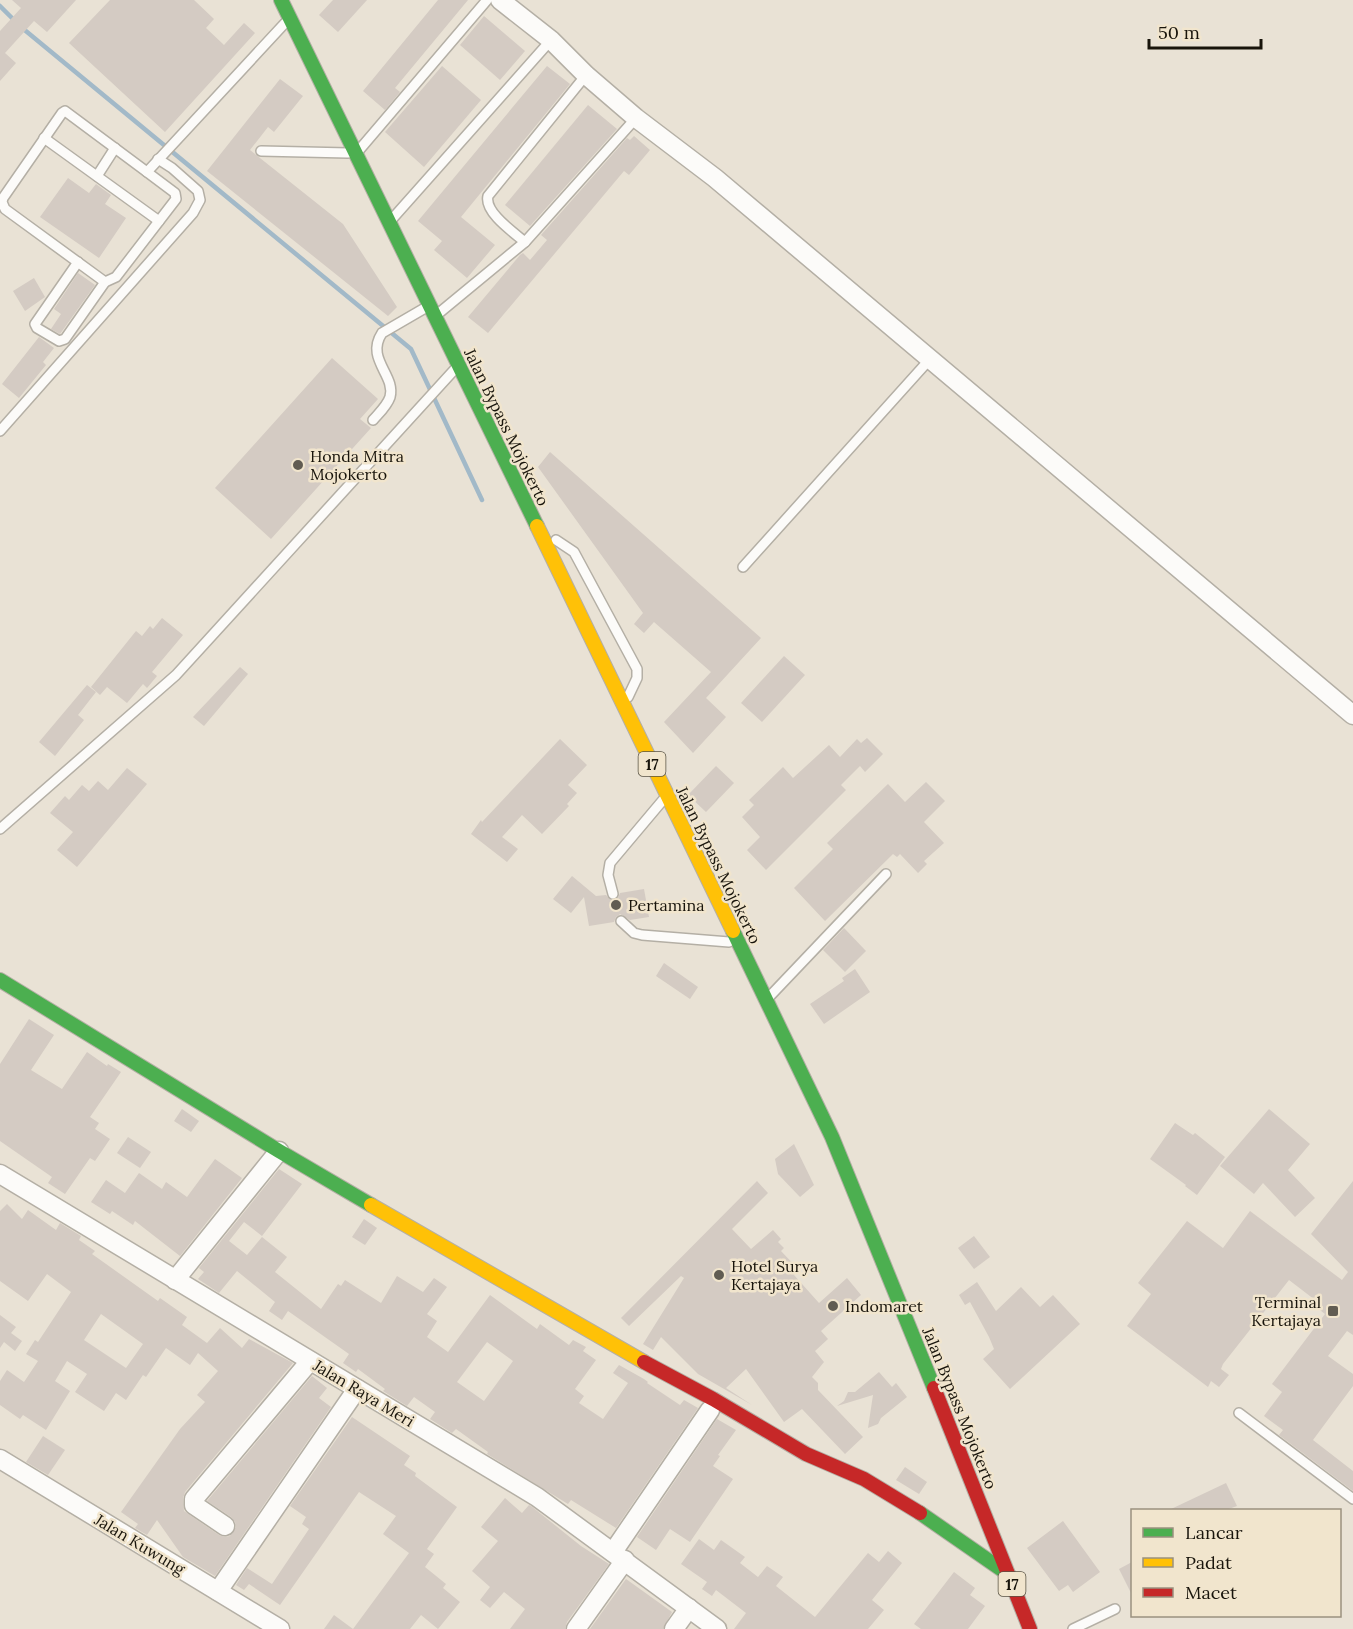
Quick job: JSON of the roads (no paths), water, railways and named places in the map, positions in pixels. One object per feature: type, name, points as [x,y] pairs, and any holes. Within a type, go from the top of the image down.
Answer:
[{"type":"main road","name":"Jalan Bypass Mojokerto","points":[[281,0],[624,705],[852,1183],[1030,1629]]},
{"type":"main road","points":[[0,980],[279,1151],[603,1340],[712,1399],[806,1454],[864,1479],[902,1501],[1008,1574]]},
{"type":"street","points":[[500,0],[551,40],[586,75],[636,118],[715,178],[1353,715]]},
{"type":"street","points":[[175,1280],[279,1151]]},
{"type":"street","name":"Jalan Raya Meri","points":[[0,1174],[537,1497],[717,1629]]},
{"type":"street","points":[[225,1526],[194,1504],[194,1499],[310,1360]]},
{"type":"street","points":[[218,1591],[357,1389]]},
{"type":"street","points":[[576,1629],[710,1410]]},
{"type":"street","name":"Jalan Kuwung","points":[[0,1459],[280,1629]]},
{"type":"street","points":[[674,1629],[689,1608]]},
{"type":"lane","points":[[261,151],[356,154],[487,0]]},
{"type":"lane","points":[[147,171],[290,17]]},
{"type":"lane","points":[[389,223],[551,40]]},
{"type":"lane","points":[[525,242],[490,210],[488,196],[586,75]]},
{"type":"lane","points":[[78,262],[35,324],[37,328],[59,341],[65,339],[105,282],[116,277],[177,197],[147,171],[65,111],[3,198],[3,206],[105,282]]},
{"type":"lane","points":[[373,420],[385,406],[391,393],[377,352],[382,333],[397,324],[432,311],[525,242],[636,118]]},
{"type":"lane","points":[[44,138],[159,221]]},
{"type":"lane","points":[[97,176],[115,148]]},
{"type":"lane","points":[[0,431],[193,213],[200,200],[198,191],[159,158]]},
{"type":"lane","points":[[743,567],[930,359]]},
{"type":"lane","points":[[0,829],[177,675],[426,398],[458,366]]},
{"type":"lane","points":[[542,536],[552,538],[574,552],[637,669],[637,678],[624,705]]},
{"type":"lane","points":[[613,894],[608,875],[610,863],[667,795]]},
{"type":"lane","points":[[766,1000],[886,874]]},
{"type":"lane","points":[[621,921],[634,933],[642,935],[737,942]]},
{"type":"lane","points":[[1239,1413],[1353,1499]]},
{"type":"lane","points":[[1072,1629],[1115,1609]]},
{"type":"waterway","points":[[0,6],[15,21]]},
{"type":"waterway","points":[[21,27],[411,349],[482,500]]},
{"type":"place","name":"Honda Mitra Mojokerto","points":[[298,465]]},
{"type":"place","name":"Pertamina","points":[[616,905]]},
{"type":"place","name":"Hotel Surya Kertajaya","points":[[719,1275]]},
{"type":"place","name":"Indomaret","points":[[833,1306]]},
{"type":"place","name":"Terminal Kertajaya","points":[[1333,1311]]}]
